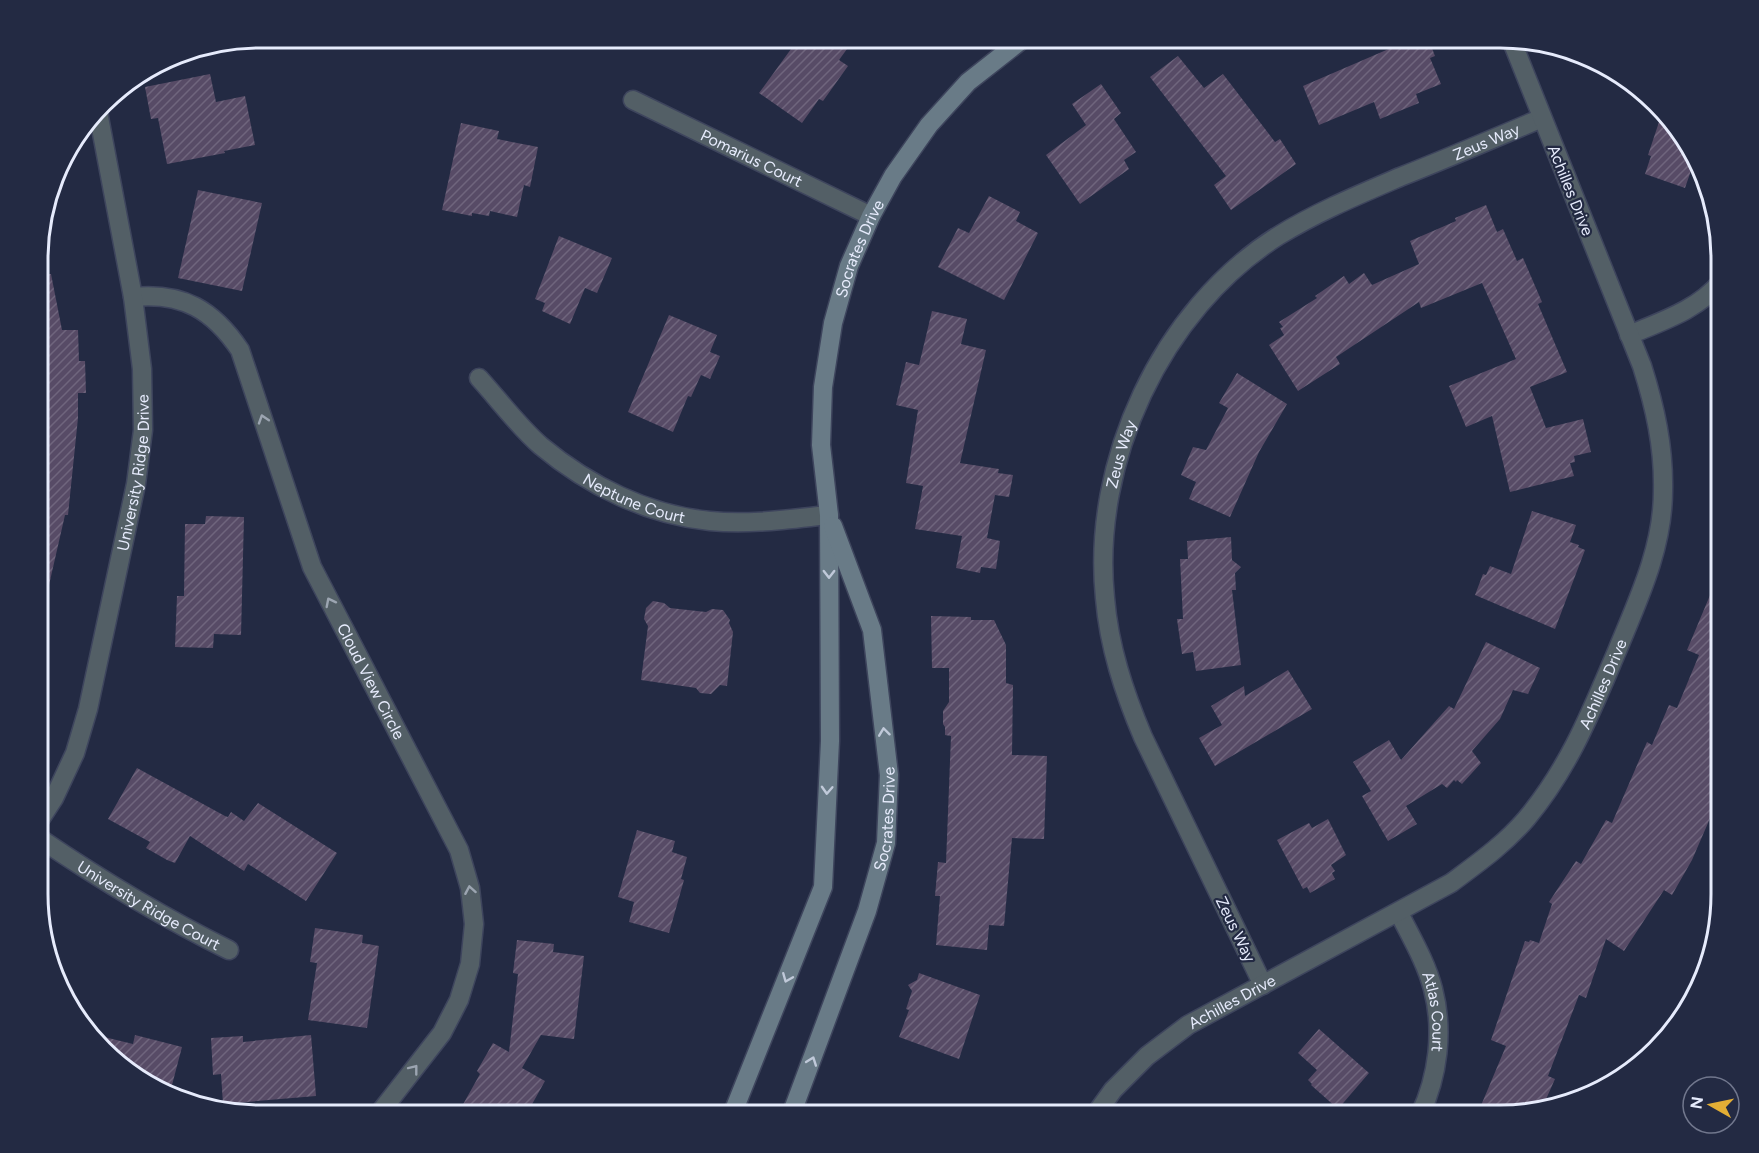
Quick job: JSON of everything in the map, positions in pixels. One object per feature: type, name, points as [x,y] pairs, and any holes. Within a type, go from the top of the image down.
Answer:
[{"type":"street","name":"Socrates Drive","points":[[736,1105],[823,887],[830,741],[829,515],[821,445],[823,387],[833,323],[849,266],[871,216],[893,176],[929,125],[968,82],[1011,48]]},
{"type":"street","name":"Achilles Drive","points":[[1102,1105],[1113,1090],[1146,1056],[1188,1025],[1399,913],[1451,883],[1491,854],[1526,819],[1556,779],[1580,737],[1647,579],[1658,537],[1664,493],[1662,448],[1654,404],[1629,335],[1515,48]]},
{"type":"street","name":"Pomarius Court","points":[[633,100],[871,216]]},
{"type":"street","name":"Zeus Way","points":[[1263,985],[1143,737],[1125,695],[1112,646],[1104,598],[1104,542],[1110,493],[1122,443],[1142,394],[1167,349],[1190,318],[1233,271],[1276,237],[1321,211],[1542,117]]},
{"type":"street","name":"University Ridge Drive","points":[[48,807],[75,753],[85,720],[136,484],[142,430],[142,369],[133,297],[100,121]]},
{"type":"street","points":[[1629,335],[1685,311],[1711,293]]},
{"type":"street","name":"Cloud View Circle","points":[[133,297],[151,296],[181,300],[206,312],[226,329],[240,350],[312,567],[459,850],[470,888],[474,924],[470,964],[459,999],[442,1033],[386,1105]]},
{"type":"street","name":"Neptune Court","points":[[480,378],[540,445],[579,475],[620,497],[663,512],[710,521],[759,522],[829,515]]},
{"type":"street","name":"Socrates Drive","points":[[795,1105],[867,911],[886,843],[889,776],[872,630],[829,515]]},
{"type":"street","name":"University Ridge Court","points":[[48,844],[105,883],[229,951]]},
{"type":"street","name":"Atlas Court","points":[[1399,913],[1419,951],[1433,989],[1438,1026],[1437,1059],[1424,1105]]},
{"type":"building","points":[[792,48],[848,48],[839,60],[848,66],[823,101],[819,99],[802,123],[759,93]]},
{"type":"building","points":[[1391,48],[1432,48],[1435,56],[1430,58],[1441,84],[1416,94],[1419,103],[1380,119],[1374,102],[1319,125],[1303,86]]},
{"type":"building","points":[[1178,56],[1204,88],[1223,74],[1275,142],[1280,139],[1296,164],[1231,210],[1214,185],[1226,176],[1150,77]]},
{"type":"building","points":[[210,74],[216,102],[245,96],[255,145],[167,164],[158,118],[151,119],[145,87]]},
{"type":"building","points":[[1101,84],[1121,113],[1114,119],[1136,152],[1124,160],[1129,169],[1080,204],[1046,155],[1086,125],[1072,104]]},
{"type":"building","points":[[1659,121],[1683,154],[1691,170],[1685,188],[1645,174],[1651,156],[1648,155]]},
{"type":"building","points":[[461,123],[499,131],[497,139],[538,147],[530,187],[524,185],[517,217],[490,211],[489,216],[472,213],[472,216],[442,210]]},
{"type":"building","points":[[198,190],[262,203],[242,291],[178,278]]},
{"type":"building","points":[[989,196],[1020,212],[1016,221],[1038,233],[1004,300],[938,267],[958,228],[969,233]]},
{"type":"building","points":[[1486,205],[1497,232],[1503,229],[1517,261],[1523,258],[1542,302],[1538,304],[1567,372],[1530,387],[1546,428],[1583,419],[1591,452],[1574,456],[1575,462],[1570,463],[1574,476],[1510,492],[1492,416],[1466,427],[1449,386],[1516,359],[1482,283],[1421,308],[1419,302],[1336,357],[1340,364],[1298,391],[1269,345],[1284,335],[1280,328],[1283,327],[1279,322],[1317,298],[1315,296],[1344,276],[1349,284],[1364,273],[1372,285],[1419,264],[1410,241]]},
{"type":"building","points":[[559,236],[612,258],[597,293],[585,288],[570,324],[542,311],[545,303],[535,299]]},
{"type":"building","points":[[48,274],[51,274],[62,330],[78,330],[79,361],[85,361],[86,393],[78,393],[78,418],[68,515],[65,515],[49,585],[48,585]]},
{"type":"building","points":[[932,311],[967,319],[961,344],[986,350],[960,463],[999,469],[998,473],[1013,475],[1009,497],[995,495],[987,538],[1000,541],[996,569],[981,567],[980,573],[956,568],[962,536],[915,529],[923,486],[906,483],[918,410],[896,405],[906,362],[919,365]]},
{"type":"building","points":[[669,315],[717,335],[710,352],[720,356],[710,379],[701,375],[691,397],[688,396],[673,432],[628,412]]},
{"type":"building","points":[[1237,373],[1287,404],[1259,452],[1230,517],[1189,499],[1196,482],[1181,475],[1193,447],[1206,450],[1228,408],[1219,403]]},
{"type":"building","points":[[1532,511],[1576,525],[1570,542],[1585,550],[1555,629],[1475,595],[1483,574],[1486,575],[1490,566],[1511,574]]},
{"type":"building","points":[[206,516],[244,517],[241,635],[214,634],[213,648],[175,647],[177,596],[184,596],[185,524],[205,524]]},
{"type":"building","points":[[1231,537],[1232,560],[1241,567],[1235,573],[1236,590],[1232,590],[1241,665],[1196,671],[1193,652],[1182,654],[1177,619],[1183,619],[1180,559],[1188,559],[1187,541]]},
{"type":"building","points":[[1711,593],[1711,816],[1692,860],[1672,895],[1664,890],[1624,951],[1606,939],[1586,998],[1579,995],[1548,1076],[1555,1079],[1546,1100],[1513,1105],[1481,1105],[1506,1046],[1491,1040],[1525,941],[1539,943],[1552,904],[1549,902],[1576,861],[1581,864],[1606,820],[1612,823],[1647,742],[1652,745],[1669,705],[1677,708],[1699,655],[1687,650]]},
{"type":"building","points":[[653,601],[664,603],[670,608],[706,612],[712,609],[723,610],[730,620],[733,632],[727,686],[720,685],[711,694],[700,693],[696,688],[641,680],[648,626],[644,619],[646,608]]},
{"type":"building","points":[[931,616],[994,620],[1006,645],[1006,683],[1013,685],[1012,755],[1047,756],[1044,839],[1012,838],[1004,926],[989,925],[987,950],[936,945],[940,896],[935,896],[938,862],[946,863],[951,736],[945,735],[943,724],[943,711],[949,702],[949,668],[932,668]]},
{"type":"building","points":[[1486,642],[1540,668],[1528,694],[1513,690],[1500,719],[1472,751],[1481,763],[1462,784],[1454,780],[1447,788],[1442,784],[1406,806],[1417,824],[1388,841],[1362,796],[1371,791],[1353,762],[1389,740],[1401,760],[1449,706],[1454,709]]},
{"type":"building","points":[[1288,670],[1312,709],[1215,766],[1199,738],[1222,725],[1211,706],[1244,686],[1245,696]]},
{"type":"building","points":[[137,768],[228,817],[231,812],[244,821],[258,803],[337,853],[306,901],[248,864],[244,871],[190,836],[175,863],[167,860],[146,848],[150,842],[108,819]]},
{"type":"building","points":[[1328,819],[1346,855],[1331,865],[1335,871],[1332,873],[1335,879],[1310,893],[1307,887],[1303,889],[1277,840],[1309,823],[1312,828]]},
{"type":"building","points":[[637,830],[675,841],[672,852],[687,857],[681,879],[684,880],[669,933],[629,922],[634,902],[618,897]]},
{"type":"building","points":[[315,928],[363,935],[362,943],[379,946],[367,1028],[308,1020],[317,963],[310,962]]},
{"type":"building","points":[[517,940],[554,944],[553,952],[584,956],[574,1039],[541,1035],[522,1068],[545,1081],[532,1105],[463,1105],[480,1074],[477,1071],[493,1043],[509,1052],[518,974],[513,973]]},
{"type":"building","points":[[919,973],[980,995],[959,1059],[899,1037],[909,1010],[906,1009],[912,991],[908,985],[917,980]]},
{"type":"building","points":[[1319,1029],[1369,1073],[1341,1105],[1334,1105],[1311,1085],[1308,1080],[1317,1070],[1298,1053]]},
{"type":"building","points":[[135,1035],[182,1047],[172,1085],[142,1069],[120,1053],[104,1037],[133,1044]]},
{"type":"building","points":[[311,1035],[316,1096],[233,1103],[223,1102],[221,1074],[213,1075],[211,1038],[243,1036],[243,1042]]}]
